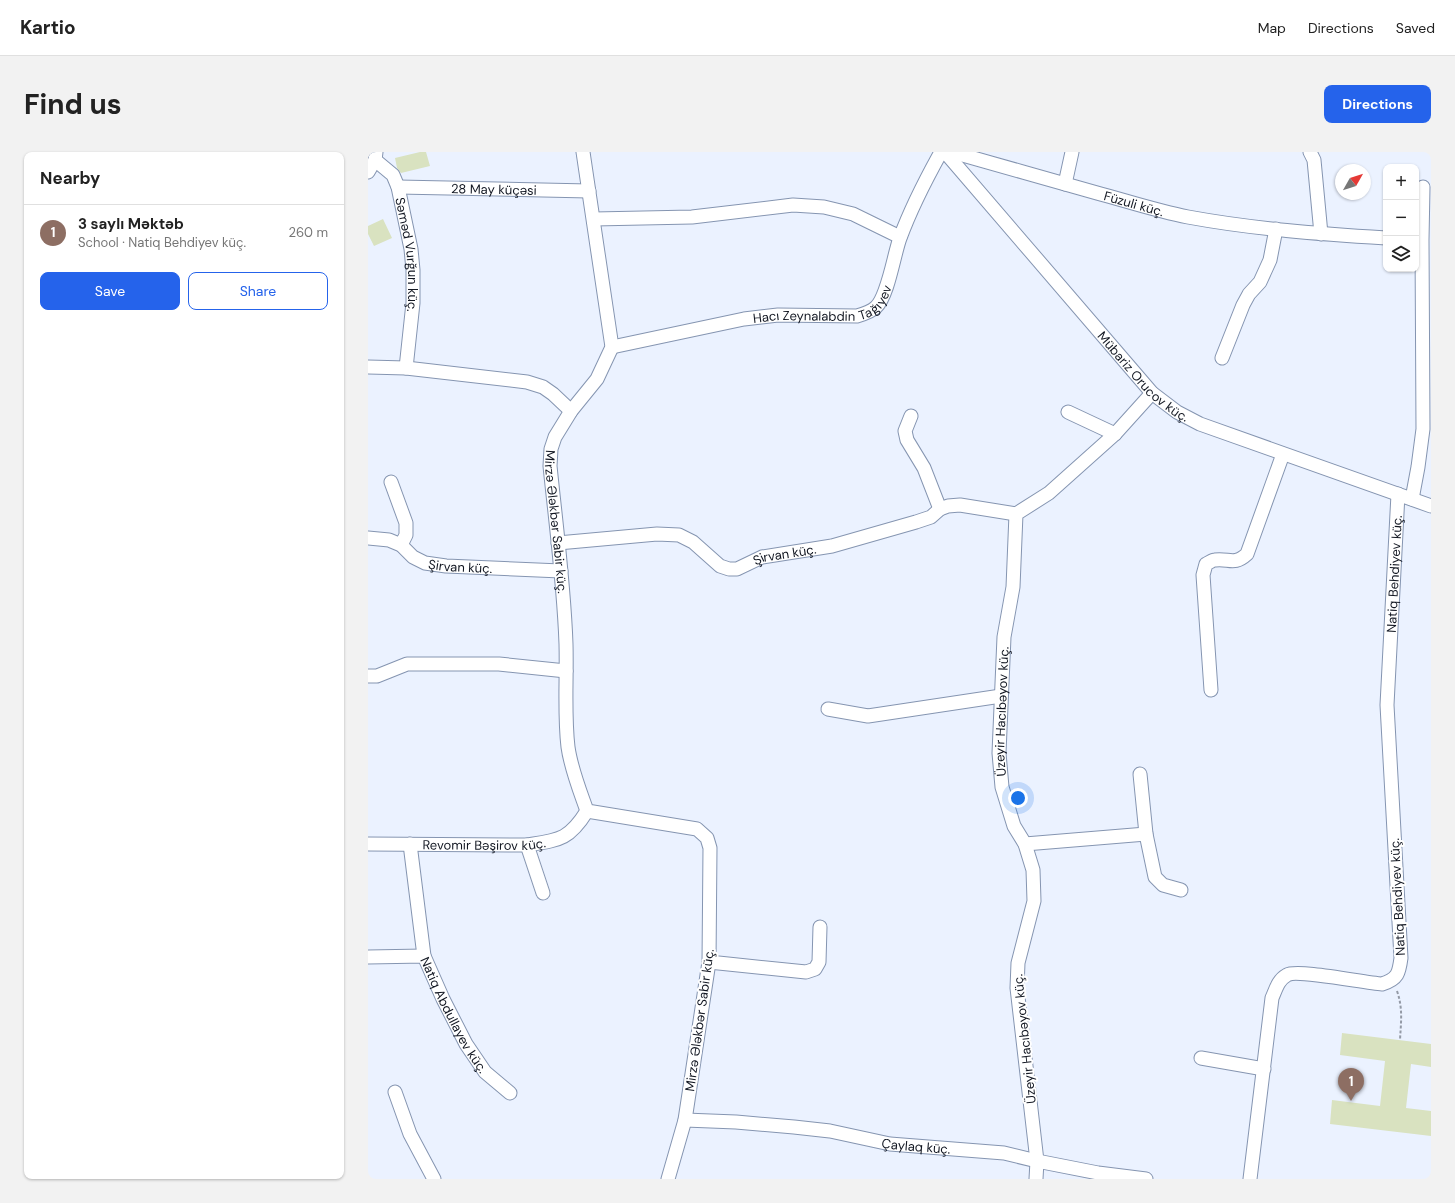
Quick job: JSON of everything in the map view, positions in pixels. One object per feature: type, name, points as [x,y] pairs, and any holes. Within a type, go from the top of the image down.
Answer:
[{"type":"street","points":[[584,152],[612,347]]},
{"type":"street","name":"Hacı Zeynalabdin Tağıyev","points":[[612,347],[744,318],[778,315],[857,316],[867,313],[877,306],[884,295],[900,237],[927,176],[941,152]]},
{"type":"street","name":"Mübariz Orucov küç.","points":[[945,152],[1152,393],[1177,412],[1200,424],[1431,506]]},
{"type":"street","name":"Füzuli küç.","points":[[952,152],[1187,217],[1242,226],[1321,234],[1383,238]]},
{"type":"street","points":[[1065,184],[1072,152]]},
{"type":"street","points":[[1310,152],[1314,160],[1321,234]]},
{"type":"street","points":[[368,172],[376,156]]},
{"type":"street","name":"Səməd Vurğun küç.","points":[[376,156],[393,175],[398,187],[411,249],[413,270],[413,303],[406,368]]},
{"type":"street","name":"28 May küçəsi","points":[[398,187],[589,191]]},
{"type":"street","points":[[1412,499],[1418,467],[1422,429],[1423,187]]},
{"type":"street","points":[[594,219],[692,217],[793,205],[824,207],[852,214],[900,237]]},
{"type":"street","points":[[1222,358],[1243,305],[1249,294],[1260,282],[1270,260],[1276,229]]},
{"type":"street","name":"Mirzə Ələkbər Sabir küç.","points":[[612,347],[597,379],[571,411],[555,437],[551,449],[550,466],[561,571],[566,644],[566,716],[568,749],[587,811],[697,829],[707,838],[710,848],[709,962],[685,1120],[668,1179]]},
{"type":"street","points":[[368,367],[406,368],[527,382],[543,387],[571,411]]},
{"type":"street","points":[[1016,514],[1049,493],[1115,434],[1152,393]]},
{"type":"street","points":[[1068,412],[1115,434]]},
{"type":"street","points":[[911,416],[905,431],[907,440],[924,468],[940,509]]},
{"type":"street","points":[[1212,690],[1203,575],[1206,564],[1214,560],[1241,560],[1248,554],[1283,454]]},
{"type":"street","points":[[391,482],[406,523],[406,536],[401,545]]},
{"type":"street","name":"Natiq Behdiyev küç.","points":[[1391,982],[1399,974],[1401,958],[1387,705],[1398,494]]},
{"type":"street","name":"Şirvan küç.","points":[[558,544],[657,534],[679,535],[693,542],[720,566],[729,569],[737,569],[762,557],[832,546],[916,522],[931,517],[940,509],[948,506],[960,506],[1016,514]]},
{"type":"street","name":"Üzeyir Hacıbəyov küç.","points":[[1016,514],[1013,587],[1004,637],[999,753],[1002,787],[1014,826],[1026,844],[1033,870],[1034,901],[1018,963],[1017,988],[1038,1161],[1036,1179]]},
{"type":"street","name":"Şirvan küç.","points":[[368,538],[389,540],[401,545],[413,557],[425,563],[446,566],[561,571]]},
{"type":"street","points":[[368,676],[377,676],[407,664],[500,664],[566,671]]},
{"type":"street","points":[[828,709],[868,716],[1001,696]]},
{"type":"street","points":[[1140,774],[1146,834],[1155,877],[1163,885],[1181,890]]},
{"type":"street","name":"Revomir Bəşirov küç.","points":[[368,844],[527,845],[553,841],[568,835],[578,826],[587,811]]},
{"type":"street","points":[[1026,844],[1146,834]]},
{"type":"street","points":[[410,844],[424,956]]},
{"type":"street","points":[[527,845],[543,893]]},
{"type":"street","points":[[709,962],[806,972],[810,971],[815,969],[819,962],[820,927]]},
{"type":"street","name":"Natiq Abdullayev küç.","points":[[368,957],[424,956],[443,999],[466,1044],[485,1072],[510,1093]]},
{"type":"street","points":[[1250,1179],[1272,998],[1277,983],[1288,974],[1302,972],[1382,984],[1391,982]]},
{"type":"street","points":[[1201,1058],[1264,1069]]},
{"type":"street","points":[[395,1092],[410,1134],[434,1179]]},
{"type":"street","name":"Çaylaq küç.","points":[[685,1120],[736,1122],[830,1131],[890,1144],[1004,1152],[1038,1161],[1098,1173],[1146,1179]]},
{"type":"path","points":[[1391,982],[1397,989],[1401,1003],[1400,1040]]},
{"type":"building","points":[[426,152],[430,166],[401,173],[397,168],[395,158]]},
{"type":"building","points":[[383,219],[392,238],[374,246],[368,234],[368,226]]},
{"type":"building","points":[[1342,1033],[1431,1044],[1431,1067],[1411,1064],[1406,1108],[1431,1111],[1431,1136],[1330,1124],[1332,1100],[1380,1106],[1385,1061],[1340,1055]]},
{"type":"place","name":"3 saylı Məktəb","points":[[1351,1101]]}]
